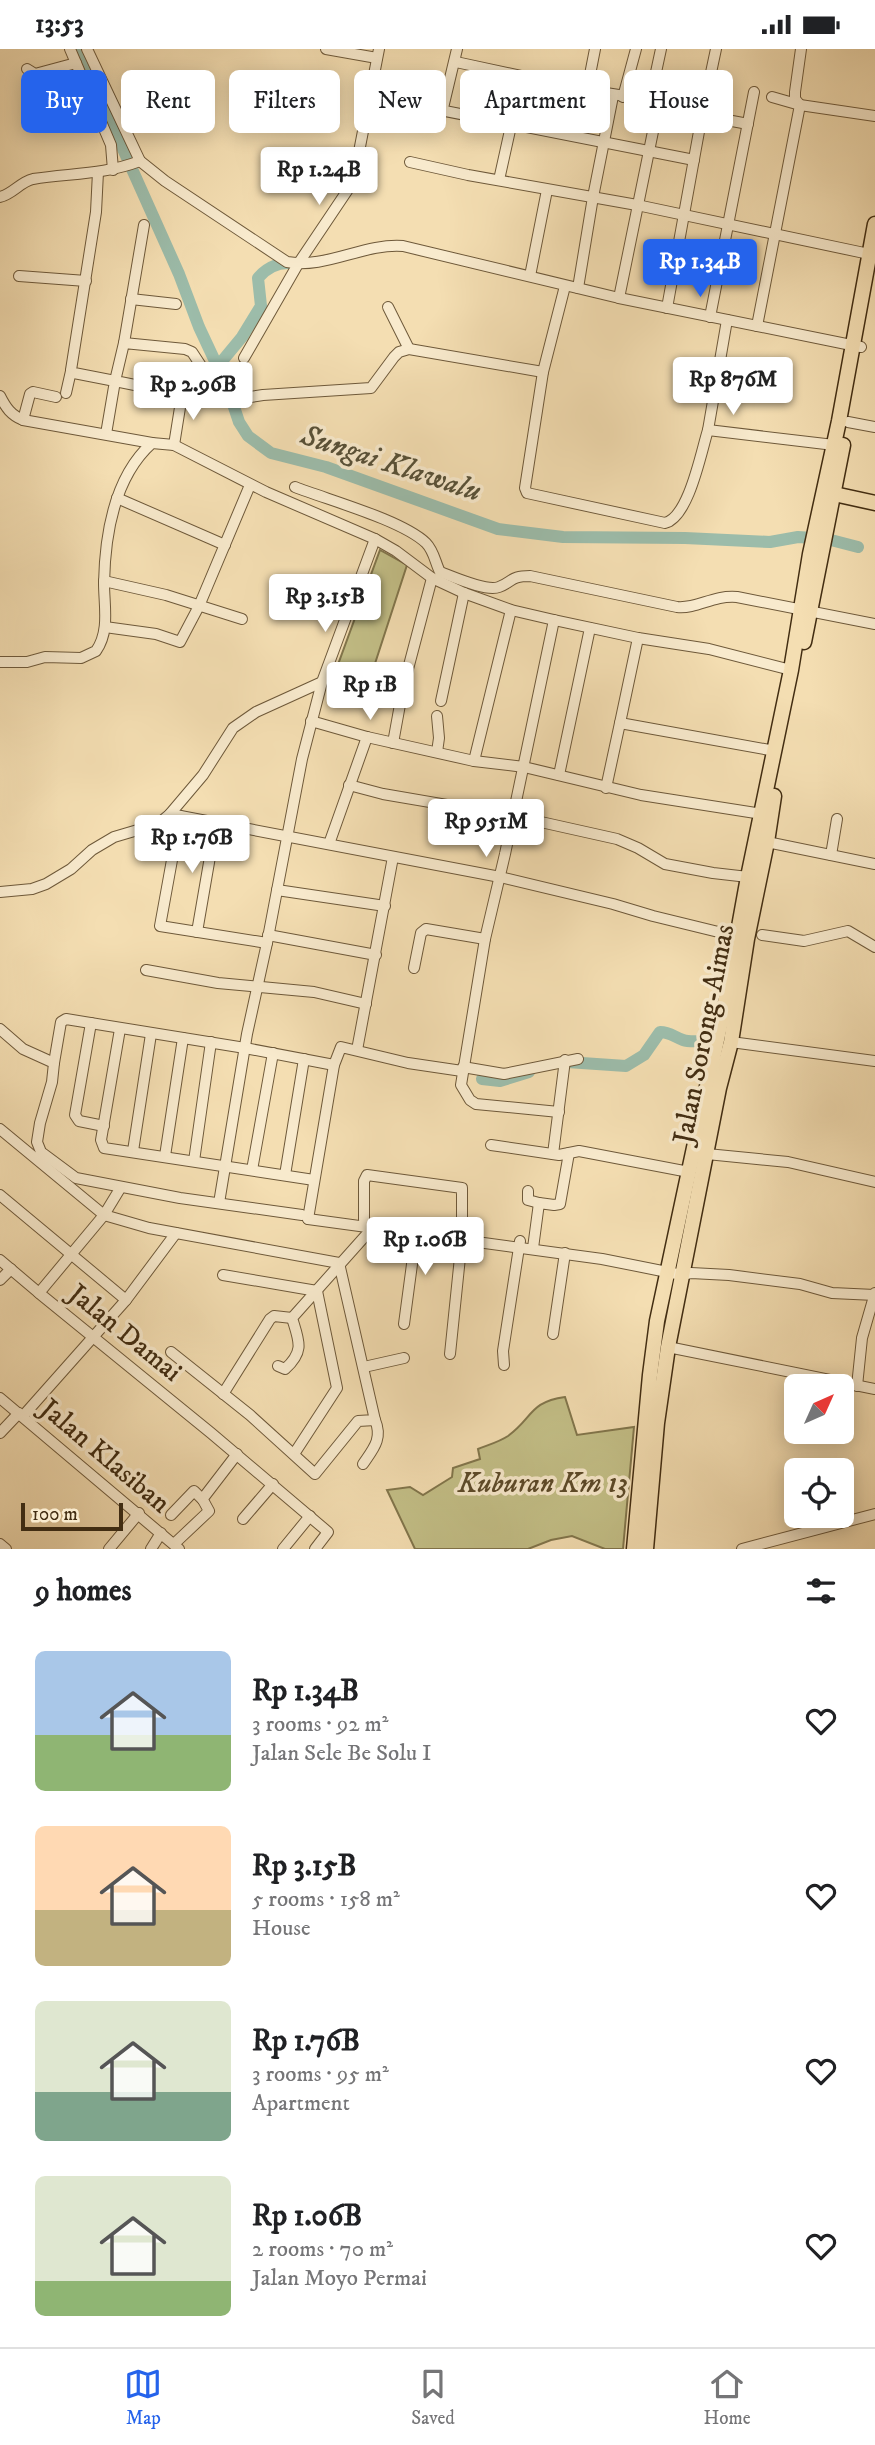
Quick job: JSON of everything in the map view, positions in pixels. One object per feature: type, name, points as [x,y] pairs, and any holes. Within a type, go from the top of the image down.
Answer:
[{"type":"highway","points":[[829,493],[848,422],[875,224]]},
{"type":"highway","points":[[829,493],[834,445],[875,273]]},
{"type":"highway","points":[[829,493],[875,503]]},
{"type":"highway","name":"Jalan Sorong-Aimas","points":[[634,1549],[665,1322],[667,1269],[727,993],[767,842],[805,609],[829,493]]},
{"type":"highway","name":"Jalan Sorong-Aimas","points":[[646,1549],[652,1422],[668,1346],[665,1322],[686,1272],[689,1235],[719,1087],[731,1042],[748,877],[805,609]]},
{"type":"street","points":[[70,49],[79,70]]},
{"type":"street","points":[[87,49],[133,164],[165,181],[287,262],[298,264],[391,245],[619,299],[857,347]]},
{"type":"street","points":[[326,49],[378,53]]},
{"type":"street","points":[[446,98],[457,49]]},
{"type":"street","points":[[591,70],[595,49]]},
{"type":"street","points":[[578,288],[604,142],[636,49]]},
{"type":"street","points":[[658,70],[661,49]]},
{"type":"street","points":[[712,70],[716,49]]},
{"type":"street","points":[[800,105],[795,99],[795,92],[801,49]]},
{"type":"street","points":[[456,62],[494,70]]},
{"type":"street","points":[[27,69],[35,74],[76,63]]},
{"type":"street","points":[[710,317],[754,92]]},
{"type":"street","points":[[610,94],[624,97]]},
{"type":"street","points":[[772,97],[800,105],[875,116]]},
{"type":"street","points":[[757,326],[800,105]]},
{"type":"street","points":[[733,121],[748,124]]},
{"type":"street","points":[[106,133],[111,145],[113,170]]},
{"type":"street","points":[[244,358],[298,264],[336,209],[354,175],[362,133]]},
{"type":"street","points":[[499,180],[511,133]]},
{"type":"street","points":[[558,133],[694,160]]},
{"type":"street","points":[[619,299],[652,133]]},
{"type":"street","points":[[667,308],[699,133]]},
{"type":"street","points":[[410,162],[547,190],[638,205],[869,254]]},
{"type":"street","points":[[0,197],[33,179],[113,170],[133,164]]},
{"type":"street","points":[[23,420],[30,394],[61,395],[71,371],[96,212],[98,172]]},
{"type":"street","points":[[530,276],[547,190]]},
{"type":"street","points":[[106,434],[144,225]]},
{"type":"street","points":[[19,276],[86,281]]},
{"type":"street","points":[[565,286],[543,372],[525,488],[529,494],[665,523],[678,514],[688,494],[708,430],[727,320]]},
{"type":"street","points":[[131,299],[176,304]]},
{"type":"street","points":[[388,307],[409,349]]},
{"type":"street","points":[[124,343],[192,352],[228,400]]},
{"type":"street","points":[[71,371],[182,395],[228,400],[371,388],[394,356],[409,349],[543,372]]},
{"type":"street","points":[[174,445],[182,395]]},
{"type":"street","points":[[0,396],[7,409],[23,420],[174,445],[250,485],[375,539],[432,578],[511,610],[638,638],[709,649],[791,670]]},
{"type":"street","points":[[848,422],[875,428]]},
{"type":"street","points":[[708,430],[834,445]]},
{"type":"street","points":[[0,662],[27,663],[45,657],[82,658],[99,647],[105,628],[104,581],[108,534],[117,498],[136,461],[152,443]]},
{"type":"street","points":[[105,628],[156,634],[178,643],[199,606],[250,485]]},
{"type":"street","points":[[295,487],[402,527],[426,543],[440,572],[486,587],[498,587],[511,578],[530,576],[684,607],[724,596],[875,624]]},
{"type":"street","points":[[117,498],[225,545]]},
{"type":"street","points":[[219,1203],[223,1165],[245,1048],[311,720],[322,682],[375,539]]},
{"type":"street","points":[[393,743],[403,688],[432,578]]},
{"type":"street","points":[[104,581],[166,595],[242,619]]},
{"type":"street","points":[[441,701],[464,593]]},
{"type":"street","points":[[474,761],[511,610]]},
{"type":"street","points":[[554,620],[485,939],[461,1085],[470,1100],[476,1104],[559,1112]]},
{"type":"street","points":[[559,775],[590,628]]},
{"type":"street","points":[[606,788],[638,638]]},
{"type":"street","points":[[0,892],[32,889],[46,884],[114,837],[158,824],[175,815],[233,728],[256,712],[322,682]]},
{"type":"street","points":[[437,716],[437,752]]},
{"type":"street","points":[[311,720],[367,737],[474,761],[524,767],[606,788],[762,814]]},
{"type":"street","points":[[620,723],[775,751]]},
{"type":"street","points":[[329,844],[367,737]]},
{"type":"street","points":[[349,785],[617,839],[664,864],[748,877]]},
{"type":"street","points":[[175,815],[500,877],[741,938]]},
{"type":"street","points":[[175,815],[160,926],[376,955]]},
{"type":"street","points":[[831,855],[837,819]]},
{"type":"street","points":[[197,932],[216,823]]},
{"type":"street","points":[[767,842],[875,864]]},
{"type":"street","points":[[356,1050],[393,857]]},
{"type":"street","points":[[277,890],[385,906]]},
{"type":"street","points":[[414,968],[421,933],[426,929],[485,939]]},
{"type":"street","points":[[762,935],[804,941],[848,931],[875,947]]},
{"type":"street","points":[[146,971],[314,992],[366,1004]]},
{"type":"street","points":[[35,1151],[52,1081],[62,1020],[273,1052],[334,1065]]},
{"type":"street","points":[[91,1023],[75,1115],[79,1121],[104,1126]]},
{"type":"street","points":[[120,1029],[101,1140],[104,1148],[314,1180]]},
{"type":"street","points":[[0,1030],[23,1049],[54,1063]]},
{"type":"street","points":[[133,1151],[151,1034]]},
{"type":"street","points":[[165,1156],[183,1038]]},
{"type":"street","points":[[194,1161],[211,1042]]},
{"type":"street","points":[[731,1042],[875,1061]]},
{"type":"street","points":[[306,1216],[334,1065],[341,1047],[408,1063],[504,1074],[578,1059]]},
{"type":"street","points":[[253,1170],[273,1052]]},
{"type":"street","points":[[285,1175],[304,1059]]},
{"type":"street","points":[[553,1154],[566,1063]]},
{"type":"street","points":[[0,1129],[35,1151],[104,1215],[176,1233],[339,1263]]},
{"type":"street","points":[[491,1145],[553,1154],[579,1150],[690,1172]]},
{"type":"street","points":[[35,1151],[41,1152],[76,1178],[121,1187],[306,1216],[534,1245],[667,1269]]},
{"type":"street","points":[[528,1191],[528,1200],[557,1205],[561,1201],[569,1153]]},
{"type":"street","points":[[707,1154],[788,1162],[875,1182]]},
{"type":"street","points":[[292,1318],[371,1223],[365,1177],[387,1177],[462,1188],[462,1236],[450,1355]]},
{"type":"street","name":"Jalan Damai","points":[[121,1187],[104,1215],[39,1293],[237,1454],[328,1532],[315,1549]]},
{"type":"street","points":[[0,1195],[126,1300]]},
{"type":"street","points":[[534,1245],[540,1203]]},
{"type":"street","points":[[404,1324],[416,1230]]},
{"type":"street","points":[[0,1433],[21,1415],[94,1337],[126,1300],[176,1233]]},
{"type":"street","points":[[505,1365],[503,1350],[520,1243]]},
{"type":"street","points":[[534,1245],[565,1253],[686,1272],[800,1284],[832,1293],[875,1294],[862,1338],[857,1386]]},
{"type":"street","points":[[553,1334],[565,1253]]},
{"type":"street","points":[[0,1260],[39,1293]]},
{"type":"street","points":[[339,1263],[379,1430],[379,1441],[363,1464]]},
{"type":"street","points":[[0,1280],[11,1269]]},
{"type":"street","points":[[223,1275],[316,1290]]},
{"type":"street","points":[[294,1454],[337,1388],[316,1290]]},
{"type":"street","points":[[223,1394],[270,1319],[274,1316],[292,1318]]},
{"type":"street","points":[[278,1366],[285,1369],[294,1361],[299,1351],[292,1318]]},
{"type":"street","points":[[668,1346],[875,1389]]},
{"type":"street","points":[[171,1352],[294,1454],[313,1473],[317,1474],[358,1421],[375,1420]]},
{"type":"street","points":[[364,1367],[404,1358]]},
{"type":"street","name":"Jalan Klasiban","points":[[0,1398],[177,1547]]},
{"type":"street","points":[[203,1500],[237,1454]]},
{"type":"street","points":[[243,1519],[272,1484]]},
{"type":"street","points":[[171,1515],[194,1491],[209,1511],[177,1547]]},
{"type":"street","points":[[109,1549],[139,1513]]},
{"type":"street","points":[[742,1549],[875,1514]]},
{"type":"street","points":[[283,1549],[310,1516]]},
{"type":"street","points":[[151,1549],[161,1533]]},
{"type":"street","points":[[0,1544],[6,1549]]},
{"type":"green space","points":[[380,550],[407,565],[369,682],[336,670]]},
{"type":"green space","name":"Kuburan Km 13","points":[[565,1397],[577,1435],[634,1427],[623,1549],[605,1549],[572,1536],[551,1540],[528,1549],[415,1549],[387,1490],[410,1487],[423,1495],[452,1477],[453,1468],[480,1459],[478,1449],[508,1436],[538,1407],[553,1399]]},
{"type":"waterway","name":"Sungai Klawalu","points":[[81,49],[228,389],[239,422],[248,436],[271,453],[326,467],[498,529],[563,537],[770,542],[798,537],[827,539],[858,547]]},
{"type":"waterway","points":[[218,366],[242,337],[261,306],[258,278],[276,265],[297,264]]},
{"type":"waterway","points":[[567,1062],[626,1066],[644,1055],[660,1032],[686,1041],[713,1044]]},
{"type":"waterway","points":[[482,1079],[500,1081],[529,1072]]}]
